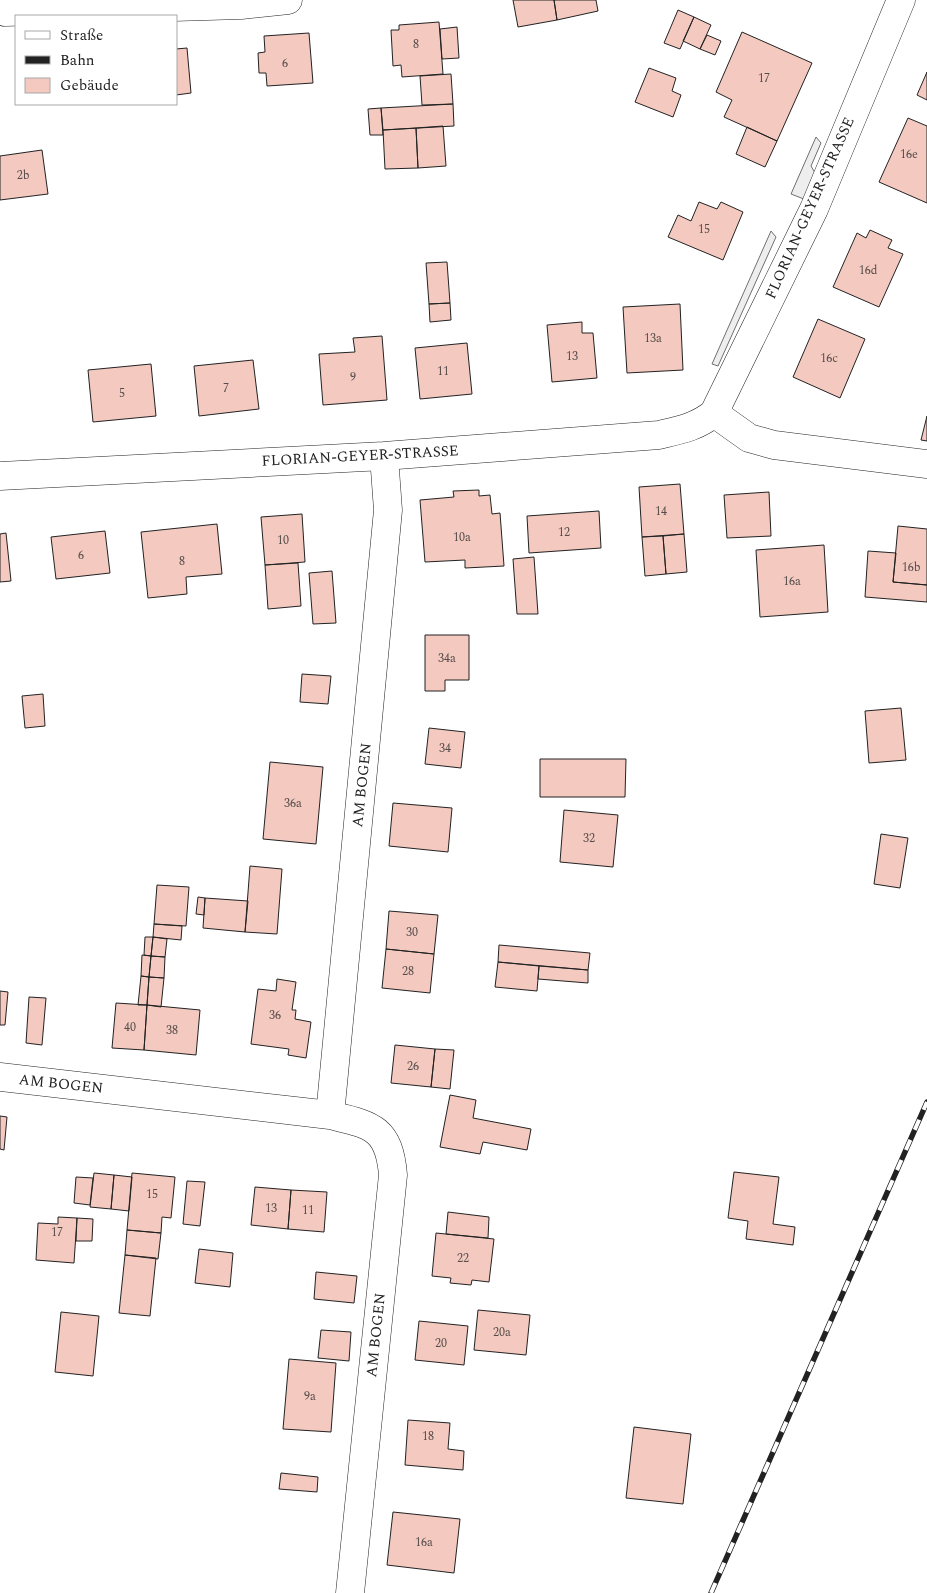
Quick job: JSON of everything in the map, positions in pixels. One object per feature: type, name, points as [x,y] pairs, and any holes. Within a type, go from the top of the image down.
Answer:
[{"type":"street","points":[[4,14],[241,5],[288,0]]},
{"type":"street","name":"FLORIAN-GEYER-STRASSE","points":[[0,476],[384,456],[659,435],[688,429],[704,422],[714,413],[814,209],[900,0]]},
{"type":"street","points":[[714,413],[748,438],[774,445],[927,464]]},
{"type":"street","name":"AM BOGEN","points":[[330,1115],[388,510],[384,456]]},
{"type":"street","name":"AM BOGEN","points":[[0,1077],[330,1115],[355,1121],[376,1130],[387,1144],[391,1156],[393,1175],[350,1593]]},
{"type":"shaded area","points":[[816,137],[821,143],[811,166],[818,178],[809,201],[791,194]]},
{"type":"shaded area","points":[[771,231],[776,237],[718,366],[712,364]]},
{"type":"building","points":[[513,0],[554,0],[557,20],[518,27]]},
{"type":"building","points":[[554,0],[596,0],[598,11],[557,20]]},
{"type":"building","points":[[678,10],[694,17],[680,49],[664,43]]},
{"type":"building","points":[[694,17],[711,25],[700,49],[683,41]]},
{"type":"building","points":[[439,22],[443,74],[402,77],[401,65],[393,66],[391,30],[399,30],[399,25]]},
{"type":"building","points":[[457,27],[459,58],[442,59],[440,29]]},
{"type":"building","points":[[742,32],[812,63],[777,141],[724,117],[732,100],[716,92]]},
{"type":"building","points":[[309,33],[313,83],[267,86],[266,73],[259,73],[258,53],[265,52],[264,36]]},
{"type":"building","points":[[707,35],[721,41],[715,55],[700,49]]},
{"type":"building","points":[[187,48],[191,93],[178,95],[178,49]]},
{"type":"building","points":[[649,68],[676,78],[672,91],[681,95],[673,117],[635,102]]},
{"type":"building","points":[[927,72],[927,100],[917,95]]},
{"type":"building","points":[[451,74],[453,104],[422,105],[420,76]]},
{"type":"building","points":[[453,104],[454,126],[383,130],[381,108]]},
{"type":"building","points":[[381,108],[383,135],[370,135],[368,109]]},
{"type":"building","points":[[908,118],[927,126],[927,203],[879,182]]},
{"type":"building","points":[[443,126],[446,166],[418,168],[416,128]]},
{"type":"building","points":[[747,127],[777,141],[765,167],[736,154]]},
{"type":"building","points":[[416,128],[418,168],[385,169],[383,130]]},
{"type":"building","points":[[42,150],[48,194],[0,200],[0,156]]},
{"type":"building","points":[[699,202],[717,209],[721,202],[743,212],[723,260],[668,237],[678,215],[691,221]]},
{"type":"building","points":[[870,230],[892,240],[888,248],[903,254],[879,307],[833,287],[857,233],[866,238]]},
{"type":"building","points":[[447,262],[450,303],[429,304],[426,263]]},
{"type":"building","points":[[450,303],[451,320],[430,322],[429,304]]},
{"type":"building","points":[[680,304],[683,370],[627,373],[623,307]]},
{"type":"building","points":[[818,319],[865,339],[840,398],[793,377]]},
{"type":"building","points":[[582,322],[582,333],[593,333],[597,378],[552,382],[547,325]]},
{"type":"building","points":[[382,336],[387,400],[323,405],[319,354],[355,352],[353,338]]},
{"type":"building","points":[[467,343],[472,394],[420,399],[415,348]]},
{"type":"building","points":[[253,360],[259,409],[199,416],[194,366]]},
{"type":"building","points":[[151,364],[156,416],[93,422],[88,370]]},
{"type":"building","points":[[927,416],[927,441],[921,440]]},
{"type":"building","points":[[680,484],[684,534],[642,537],[639,487]]},
{"type":"building","points":[[479,490],[479,496],[490,495],[492,514],[500,513],[504,566],[465,568],[465,560],[425,562],[420,500],[454,497],[453,491]]},
{"type":"building","points":[[769,492],[771,536],[727,538],[724,495]]},
{"type":"building","points":[[599,511],[601,548],[529,553],[527,516]]},
{"type":"building","points":[[302,514],[305,562],[265,565],[261,517]]},
{"type":"building","points":[[217,524],[222,574],[186,577],[187,594],[148,598],[141,532]]},
{"type":"building","points":[[898,526],[927,529],[927,585],[893,582]]},
{"type":"building","points":[[105,531],[110,573],[56,579],[51,537]]},
{"type":"building","points":[[6,533],[11,581],[0,582],[0,534]]},
{"type":"building","points":[[684,534],[687,572],[666,574],[663,536]]},
{"type":"building","points":[[663,536],[666,574],[645,576],[642,537]]},
{"type":"building","points":[[824,545],[828,612],[760,617],[756,550]]},
{"type":"building","points":[[868,551],[896,553],[893,582],[927,585],[927,602],[865,597]]},
{"type":"building","points":[[534,557],[538,614],[517,614],[513,559]]},
{"type":"building","points":[[298,563],[301,606],[268,609],[265,565]]},
{"type":"building","points":[[332,571],[336,623],[313,624],[309,573]]},
{"type":"building","points":[[425,635],[469,635],[469,680],[445,680],[445,691],[425,691]]},
{"type":"building","points":[[302,674],[331,676],[328,704],[300,702]]},
{"type":"building","points":[[43,694],[45,726],[25,728],[22,696]]},
{"type":"building","points":[[901,708],[906,760],[869,763],[865,711]]},
{"type":"building","points":[[429,728],[465,732],[461,768],[425,764]]},
{"type":"building","points":[[540,759],[626,759],[625,797],[540,797]]},
{"type":"building","points":[[270,762],[323,767],[316,844],[263,839]]},
{"type":"building","points":[[393,803],[452,808],[448,852],[389,846]]},
{"type":"building","points":[[564,810],[618,815],[613,867],[560,862]]},
{"type":"building","points":[[881,834],[908,838],[900,888],[874,884]]},
{"type":"building","points":[[250,866],[282,869],[277,934],[245,932]]},
{"type":"building","points":[[157,885],[189,887],[186,926],[154,924]]},
{"type":"building","points":[[198,897],[205,898],[204,915],[196,914]]},
{"type":"building","points":[[205,898],[248,901],[245,932],[203,928]]},
{"type":"building","points":[[389,911],[438,915],[434,954],[386,949]]},
{"type":"building","points":[[154,924],[182,926],[181,940],[153,937]]},
{"type":"building","points":[[145,937],[153,937],[151,956],[144,955]]},
{"type":"building","points":[[153,937],[167,939],[165,957],[151,956]]},
{"type":"building","points":[[499,945],[590,953],[588,970],[498,962]]},
{"type":"building","points":[[386,949],[434,954],[430,993],[382,988]]},
{"type":"building","points":[[142,955],[151,956],[149,977],[141,976]]},
{"type":"building","points":[[151,956],[165,957],[164,978],[149,977]]},
{"type":"building","points":[[498,962],[539,966],[537,991],[495,987]]},
{"type":"building","points":[[539,966],[588,970],[588,983],[538,979]]},
{"type":"building","points":[[141,976],[149,977],[147,1005],[138,1005]]},
{"type":"building","points":[[149,977],[164,978],[161,1007],[147,1005]]},
{"type":"building","points":[[277,979],[296,982],[292,1010],[296,1010],[295,1019],[311,1022],[306,1058],[288,1055],[289,1049],[251,1044],[258,989],[276,991]]},
{"type":"building","points":[[0,991],[8,992],[5,1025],[0,1025]]},
{"type":"building","points":[[29,997],[46,998],[42,1045],[26,1043]]},
{"type":"building","points":[[116,1003],[147,1005],[144,1050],[112,1048]]},
{"type":"building","points":[[147,1005],[200,1010],[196,1055],[144,1050]]},
{"type":"building","points":[[395,1045],[435,1049],[431,1087],[391,1083]]},
{"type":"building","points":[[435,1049],[454,1050],[450,1089],[431,1087]]},
{"type":"building","points":[[450,1095],[476,1100],[473,1118],[531,1129],[527,1150],[483,1142],[480,1154],[440,1147]]},
{"type":"building","points":[[0,1116],[7,1117],[4,1150],[0,1149]]},
{"type":"building","points":[[734,1172],[779,1177],[773,1224],[795,1227],[793,1245],[746,1239],[748,1221],[728,1218]]},
{"type":"building","points":[[94,1173],[114,1175],[111,1209],[90,1207]]},
{"type":"building","points":[[132,1173],[175,1177],[171,1218],[162,1217],[161,1233],[127,1230]]},
{"type":"building","points":[[114,1175],[132,1177],[129,1211],[111,1209]]},
{"type":"building","points":[[76,1177],[93,1178],[90,1205],[74,1203]]},
{"type":"building","points":[[187,1181],[205,1182],[200,1226],[183,1224]]},
{"type":"building","points":[[255,1187],[291,1190],[288,1229],[251,1225]]},
{"type":"building","points":[[291,1190],[327,1192],[324,1232],[288,1229]]},
{"type":"building","points":[[448,1212],[489,1217],[488,1238],[446,1234]]},
{"type":"building","points":[[58,1217],[77,1218],[74,1263],[36,1260],[38,1223],[58,1224]]},
{"type":"building","points":[[77,1218],[93,1219],[92,1241],[76,1241]]},
{"type":"building","points":[[127,1230],[161,1233],[158,1259],[125,1255]]},
{"type":"building","points":[[436,1233],[494,1239],[489,1282],[472,1280],[471,1285],[450,1283],[451,1278],[432,1276]]},
{"type":"building","points":[[199,1249],[233,1253],[230,1287],[195,1283]]},
{"type":"building","points":[[125,1255],[156,1258],[150,1316],[119,1313]]},
{"type":"building","points":[[316,1272],[357,1276],[354,1303],[314,1299]]},
{"type":"building","points":[[478,1310],[530,1315],[526,1355],[474,1350]]},
{"type":"building","points":[[61,1312],[99,1316],[93,1376],[55,1372]]},
{"type":"building","points":[[419,1321],[468,1326],[464,1365],[415,1360]]},
{"type":"building","points":[[321,1330],[351,1332],[349,1361],[318,1358]]},
{"type":"building","points":[[289,1359],[336,1363],[331,1432],[283,1429]]},
{"type":"building","points":[[408,1420],[450,1423],[448,1449],[464,1451],[463,1470],[405,1465]]},
{"type":"building","points":[[634,1427],[691,1434],[683,1504],[626,1498]]},
{"type":"building","points":[[281,1473],[318,1477],[317,1492],[279,1489]]},
{"type":"building","points":[[393,1512],[460,1519],[454,1573],[387,1565]]},
{"type":"railway","points":[[711,1593],[927,1102]]}]
